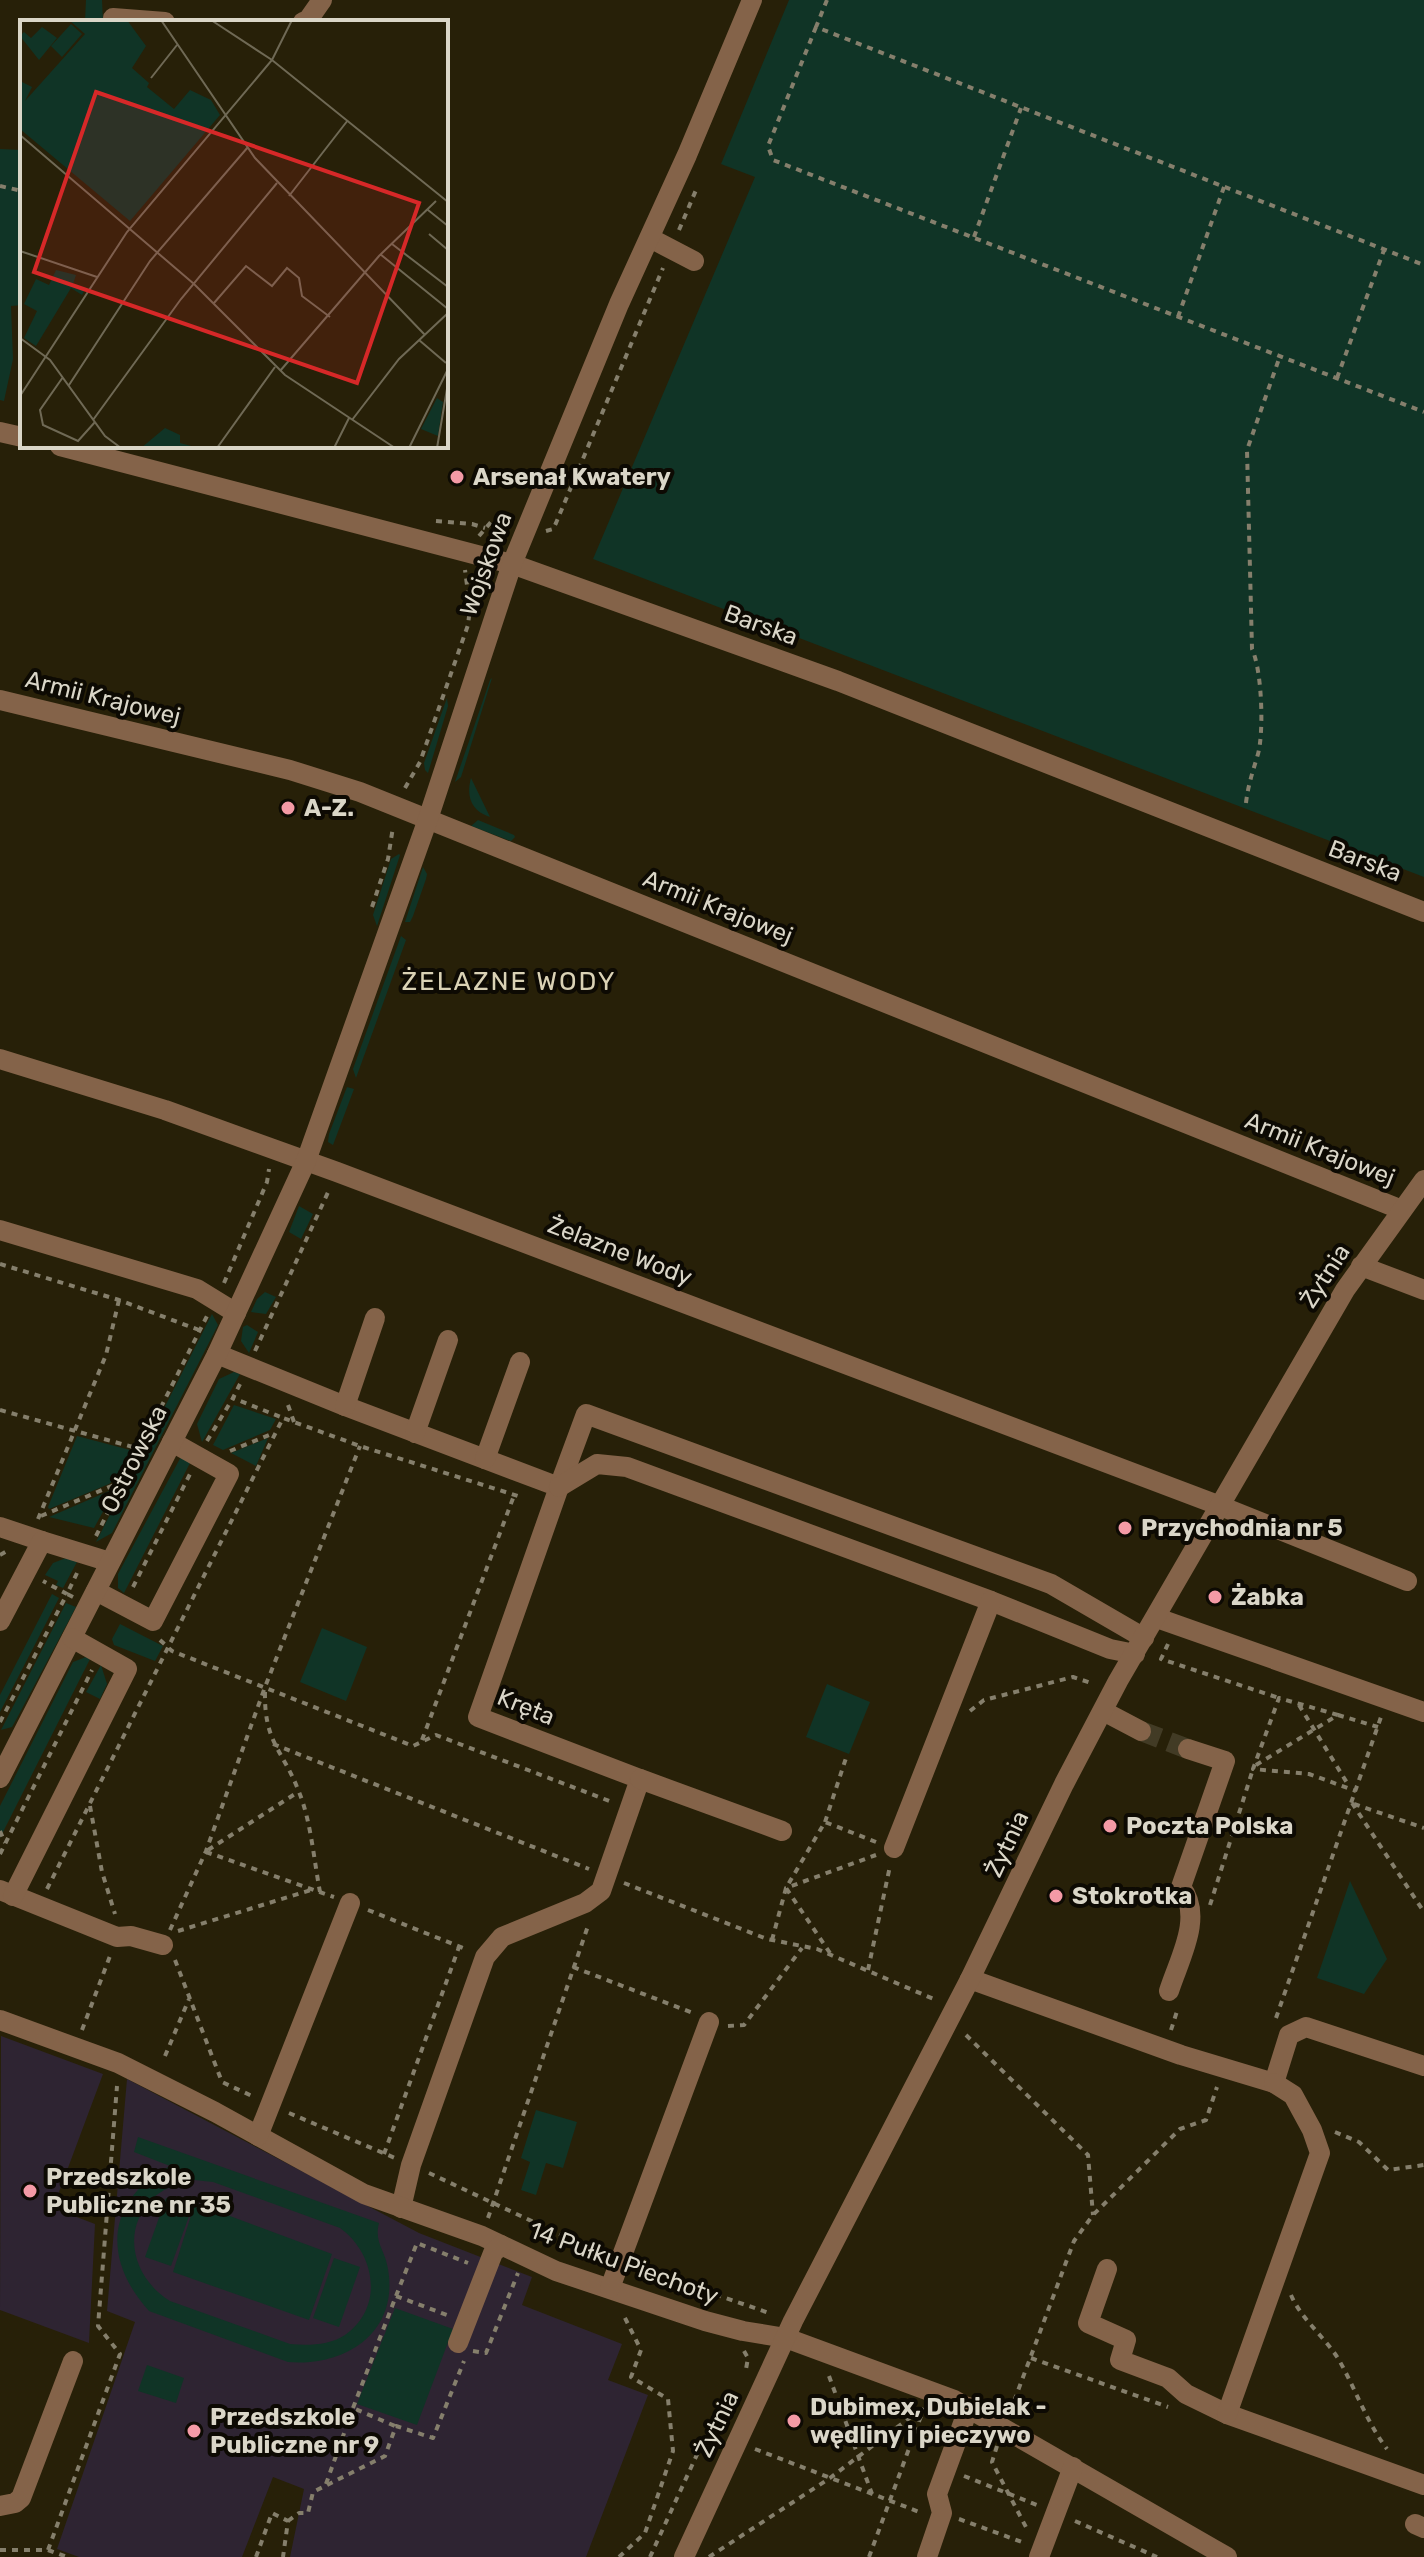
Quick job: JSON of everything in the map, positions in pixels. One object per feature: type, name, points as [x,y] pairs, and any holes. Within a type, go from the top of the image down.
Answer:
[{"type":"street","points":[[308,20],[322,0]]},
{"type":"street","name":"Wojskowa","points":[[306,1161],[428,819],[512,564],[619,304],[752,0]]},
{"type":"street","points":[[113,13],[153,20]]},
{"type":"street","points":[[650,238],[694,261]]},
{"type":"street","points":[[0,432],[20,437]]},
{"type":"street","name":"Barska","points":[[76,448],[116,453],[512,564],[838,681],[1424,912]]},
{"type":"street","name":"Armii Krajowej","points":[[0,700],[290,770],[360,792],[1402,1210]]},
{"type":"street","name":"Żelazne Wody","points":[[0,1059],[165,1110],[337,1172],[1218,1505],[1407,1581]]},
{"type":"street","name":"Ostrowska","points":[[3,1767],[220,1347],[306,1161]]},
{"type":"street","name":"Żytnia","points":[[684,2557],[789,2329],[970,1979],[1064,1784],[1103,1711],[1218,1505],[1361,1266],[1424,1180]]},
{"type":"street","points":[[0,1230],[197,1289],[236,1313]]},
{"type":"street","points":[[1361,1266],[1424,1290]]},
{"type":"street","points":[[345,1406],[375,1318]]},
{"type":"street","points":[[415,1433],[448,1340]]},
{"type":"street","points":[[220,1347],[248,1366],[559,1487],[597,1464],[627,1467],[991,1601],[1110,1649],[1140,1646]]},
{"type":"street","points":[[485,1459],[520,1362]]},
{"type":"street","name":"Kręta","points":[[640,1779],[478,1717],[586,1414],[1051,1584],[1140,1646]]},
{"type":"street","points":[[92,1598],[153,1621],[229,1474],[168,1449]]},
{"type":"street","points":[[0,1527],[110,1562]]},
{"type":"street","points":[[0,1621],[36,1539]]},
{"type":"street","points":[[894,1848],[991,1601]]},
{"type":"street","points":[[1157,1618],[1424,1712]]},
{"type":"street","points":[[72,1638],[127,1669],[7,1893],[124,1936],[163,1945]]},
{"type":"street","points":[[1103,1711],[1141,1731]]},
{"type":"street","points":[[1169,1991],[1192,1921],[1189,1897],[1181,1887],[1225,1761],[1188,1749]]},
{"type":"street","points":[[401,2208],[411,2165],[485,1957],[502,1937],[585,1903],[601,1891],[640,1779],[782,1831]]},
{"type":"street","points":[[258,2136],[350,1903]]},
{"type":"street","points":[[970,1979],[1173,2052],[1274,2083],[1293,2095],[1320,2153],[1227,2414]]},
{"type":"street","name":"14 Pułku Piechoty","points":[[0,2020],[118,2063],[364,2194],[501,2245],[556,2271],[743,2331],[789,2329],[819,2350],[969,2407],[1227,2557]]},
{"type":"street","points":[[610,2288],[708,2020]]},
{"type":"street","points":[[1274,2083],[1289,2035],[1306,2027],[1424,2066]]},
{"type":"street","points":[[458,2343],[493,2253],[501,2245]]},
{"type":"street","points":[[1107,2269],[1088,2323],[1126,2340],[1120,2360],[1168,2378],[1186,2394],[1227,2414],[1415,2481]]},
{"type":"street","points":[[0,2506],[15,2503],[21,2498],[73,2361]]},
{"type":"street","points":[[927,2557],[942,2517],[937,2494],[969,2407]]},
{"type":"street","points":[[1039,2557],[1073,2467]]},
{"type":"path","points":[[827,0],[768,146],[773,160],[1424,412]]},
{"type":"path","points":[[816,27],[1424,265]]},
{"type":"path","points":[[974,237],[1021,108]]},
{"type":"path","points":[[0,186],[20,191]]},
{"type":"path","points":[[1178,317],[1224,187]]},
{"type":"path","points":[[1337,378],[1384,250]]},
{"type":"path","points":[[1246,803],[1249,779],[1259,752],[1261,676],[1252,649],[1247,450],[1280,356]]},
{"type":"path","points":[[0,1722],[215,1300],[267,1182],[273,1150]]},
{"type":"path","points":[[337,1172],[233,1398],[360,1446],[552,1507]]},
{"type":"path","points":[[0,1264],[119,1300],[200,1331],[220,1347]]},
{"type":"path","points":[[36,1539],[39,1517],[106,1355],[119,1300]]},
{"type":"path","points":[[0,1410],[139,1449],[168,1449]]},
{"type":"path","points":[[39,1906],[283,1418]]},
{"type":"path","points":[[223,1454],[276,1432]]},
{"type":"path","points":[[314,1889],[169,1934],[206,1851],[265,1687],[360,1446]]},
{"type":"path","points":[[422,1742],[522,1473]]},
{"type":"path","points":[[39,1517],[123,1481]]},
{"type":"path","points":[[67,1594],[92,1598]]},
{"type":"path","points":[[1178,1625],[1161,1659],[1378,1727]]},
{"type":"path","points":[[154,1637],[172,1651],[413,1746],[436,1735],[630,1809]]},
{"type":"path","points":[[939,1734],[984,1700],[1073,1677],[1095,1685]]},
{"type":"path","points":[[265,1687],[265,1717],[273,1744],[299,1792],[320,1892]]},
{"type":"path","points":[[1254,1767],[1279,1698]]},
{"type":"path","points":[[1289,2035],[1273,2028],[1387,1699]]},
{"type":"path","points":[[1299,1704],[1353,1790]]},
{"type":"path","points":[[1254,1767],[1338,1715]]},
{"type":"path","points":[[772,1940],[786,1888],[825,1822],[846,1758]]},
{"type":"path","points":[[1254,1767],[1309,1774],[1353,1790]]},
{"type":"path","points":[[206,1851],[299,1792]]},
{"type":"path","points":[[1352,1803],[1424,1828]]},
{"type":"path","points":[[1352,1803],[1424,1912]]},
{"type":"path","points":[[75,2047],[124,1936],[102,1872],[89,1804]]},
{"type":"path","points":[[825,1822],[894,1848]]},
{"type":"path","points":[[0,1831],[5,1843]]},
{"type":"path","points":[[786,1888],[894,1848]]},
{"type":"path","points":[[868,1970],[894,1848]]},
{"type":"path","points":[[786,1888],[831,1955]]},
{"type":"path","points":[[492,2203],[601,1891]]},
{"type":"path","points":[[163,1945],[172,1953],[222,2082],[618,2261],[789,2329]]},
{"type":"path","points":[[384,2154],[459,1947]]},
{"type":"path","points":[[573,1967],[731,2027],[744,2025],[802,1948]]},
{"type":"path","points":[[165,2056],[190,1997]]},
{"type":"path","points":[[965,2036],[1088,2155],[1093,2215]]},
{"type":"path","points":[[48,2550],[120,2354],[98,2326],[118,2063]]},
{"type":"path","points":[[1306,2120],[1359,2142],[1388,2170],[1424,2165]]},
{"type":"path","points":[[67,2173],[109,2185]]},
{"type":"path","points":[[325,2486],[417,2243],[477,2266]]},
{"type":"path","points":[[1281,2263],[1296,2307],[1324,2338],[1340,2362],[1362,2410],[1415,2481]]},
{"type":"path","points":[[353,2408],[433,2438],[469,2350],[486,2353],[518,2272]]},
{"type":"path","points":[[610,2288],[641,2350],[631,2377],[668,2399],[673,2451],[645,2533],[619,2557]]},
{"type":"path","points":[[396,2296],[456,2319]]},
{"type":"path","points":[[819,2350],[872,2494]]},
{"type":"path","points":[[650,2557],[705,2437],[714,2435],[740,2383]]},
{"type":"path","points":[[709,2557],[830,2478],[924,2406],[869,2557]]},
{"type":"path","points":[[283,2557],[288,2521],[299,2513],[308,2513],[313,2492],[385,2456],[396,2426]]},
{"type":"path","points":[[753,2448],[889,2501],[1023,2542]]},
{"type":"path","points":[[256,2557],[272,2513],[288,2521]]},
{"type":"path","points":[[0,2550],[48,2550],[67,2557]]},
{"type":"shaded area","name":"Przedszkole Publiczne nr 35","points":[[1,2036],[103,2074],[53,2208],[95,2224],[89,2343],[0,2310]]},
{"type":"shaded area","points":[[127,2079],[419,2233],[532,2277],[522,2305],[622,2344],[608,2380],[648,2395],[586,2557],[290,2557],[304,2489],[273,2477],[242,2557],[79,2557],[57,2549],[135,2322],[107,2311]]},
{"type":"green space","points":[[86,0],[102,0],[103,20],[85,20]]},
{"type":"green space","points":[[789,0],[1424,0],[1424,877],[593,559],[755,177],[721,164]]},
{"type":"green space","points":[[0,149],[20,150],[20,305],[11,306],[13,359],[4,401],[0,400]]},
{"type":"green space","points":[[492,678],[461,777],[455,782],[490,680]]},
{"type":"green space","points":[[447,698],[448,706],[428,773],[424,763]]},
{"type":"green space","points":[[471,778],[490,817],[474,807],[469,791]]},
{"type":"green space","points":[[478,820],[515,837],[511,841],[471,826]]},
{"type":"green space","points":[[399,854],[377,926],[373,915],[391,859]]},
{"type":"green space","points":[[423,867],[426,879],[413,916],[410,922],[405,922]]},
{"type":"green space","points":[[401,936],[406,940],[356,1078],[353,1069]]},
{"type":"green space","points":[[347,1087],[354,1089],[333,1145],[328,1142],[329,1134]]},
{"type":"green space","points":[[299,1206],[313,1214],[301,1239],[289,1232]]},
{"type":"green space","points":[[265,1292],[276,1297],[266,1314],[251,1312],[257,1299]]},
{"type":"green space","points":[[212,1314],[218,1325],[112,1533],[96,1542]]},
{"type":"green space","points":[[247,1325],[258,1332],[249,1353],[241,1341],[243,1327]]},
{"type":"green space","points":[[234,1372],[240,1374],[202,1442],[197,1424],[219,1379]]},
{"type":"green space","points":[[234,1405],[276,1419],[270,1430],[223,1450],[213,1445]]},
{"type":"green space","points":[[77,1436],[134,1451],[122,1473],[109,1484],[49,1509],[48,1507]]},
{"type":"green space","points":[[268,1438],[256,1466],[231,1453]]},
{"type":"green space","points":[[183,1453],[192,1459],[124,1593],[118,1588],[118,1574]]},
{"type":"green space","points":[[116,1488],[94,1528],[49,1517]]},
{"type":"green space","points":[[66,1558],[77,1562],[63,1588],[56,1585],[58,1581],[45,1575],[53,1563]]},
{"type":"green space","points":[[52,1594],[59,1598],[0,1712],[0,1695]]},
{"type":"green space","points":[[66,1603],[76,1607],[12,1727],[1,1730]]},
{"type":"green space","points":[[120,1624],[163,1646],[155,1661],[114,1645],[112,1639]]},
{"type":"green space","points":[[322,1628],[367,1647],[346,1701],[300,1682]]},
{"type":"green space","points":[[86,1657],[90,1659],[0,1838],[0,1806],[73,1662]]},
{"type":"green space","points":[[101,1665],[107,1684],[100,1699],[86,1692]]},
{"type":"green space","points":[[827,1684],[870,1702],[849,1754],[806,1737]]},
{"type":"green space","points":[[1350,1881],[1387,1959],[1364,1994],[1317,1978]]},
{"type":"green space","points":[[536,2110],[577,2122],[563,2168],[546,2163],[536,2195],[521,2190],[530,2162],[521,2158]]},
{"type":"green space","points":[[138,2137],[379,2223],[378,2236],[387,2262],[389,2292],[385,2311],[376,2328],[348,2352],[329,2359],[288,2362],[149,2311],[123,2271],[118,2251],[118,2232],[123,2213],[133,2196],[170,2166],[134,2152]],"holes":[[[185,2179],[213,2182],[340,2228],[352,2239],[368,2265],[371,2280],[366,2310],[358,2323],[333,2341],[311,2345],[290,2344],[170,2301],[158,2292],[140,2268],[136,2254],[134,2240],[142,2212],[152,2199]]]},
{"type":"green space","points":[[166,2198],[192,2208],[171,2266],[145,2257]]},
{"type":"green space","points":[[195,2203],[332,2254],[309,2320],[173,2272]]},
{"type":"green space","points":[[334,2258],[360,2267],[339,2327],[313,2318]]},
{"type":"green space","points":[[395,2308],[453,2329],[417,2425],[357,2404]]},
{"type":"green space","points":[[147,2365],[184,2378],[176,2403],[138,2391]]},
{"type":"tunnel","points":[[1141,1731],[1188,1749]]},
{"type":"place","name":"Arsenał Kwatery","points":[[457,477]]},
{"type":"place","name":"A-Z.","points":[[288,808]]},
{"type":"place","name":"Przychodnia nr 5","points":[[1125,1528]]},
{"type":"place","name":"Żabka","points":[[1215,1597]]},
{"type":"place","name":"Poczta Polska","points":[[1110,1826]]},
{"type":"place","name":"Stokrotka","points":[[1056,1896]]},
{"type":"place","name":"Przedszkole Publiczne nr 35","points":[[30,2191]]},
{"type":"place","name":"Dubimex, Dubielak - wędliny i pieczywo","points":[[794,2421]]},
{"type":"place","name":"Przedszkole Publiczne nr 9","points":[[194,2431]]},
{"type":"district","name":"ŻELAZNE WODY","points":[[509,981]]}]
